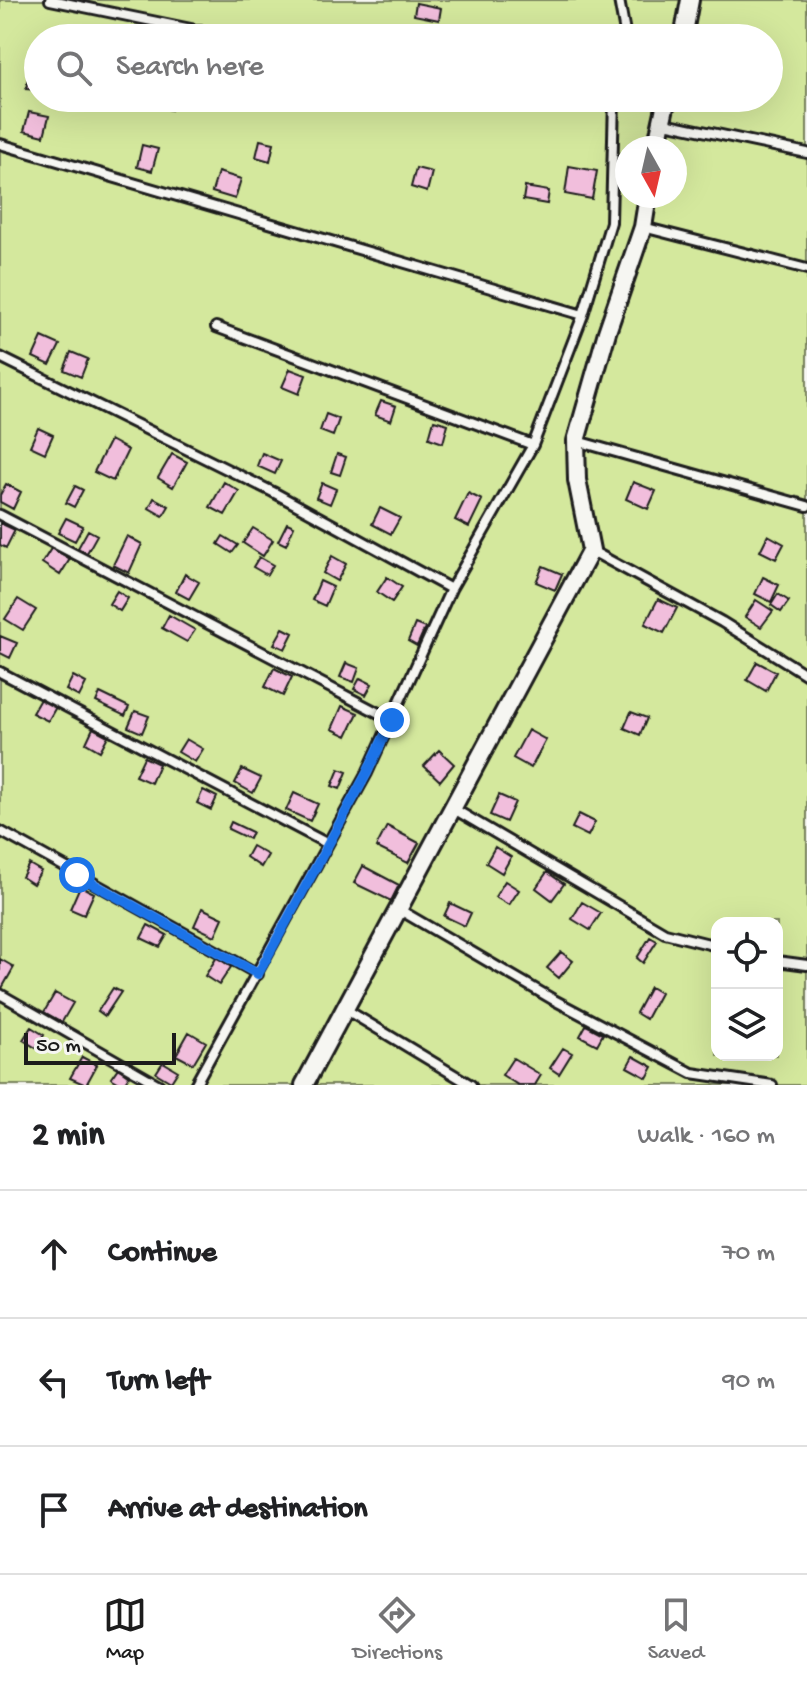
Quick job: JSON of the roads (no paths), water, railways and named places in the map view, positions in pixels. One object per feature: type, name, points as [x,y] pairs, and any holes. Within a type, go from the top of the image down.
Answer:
[{"type":"street","points":[[686,24],[690,0]]},
{"type":"street","points":[[658,136],[663,112]]},
{"type":"street","points":[[304,1085],[591,550],[577,480],[576,441],[607,332],[643,227],[646,208]]},
{"type":"lane","points":[[50,0],[167,24]]},
{"type":"lane","points":[[619,0],[623,24]]},
{"type":"lane","points":[[195,1085],[258,974],[392,720],[451,589],[533,445],[583,315],[611,222],[614,112]]},
{"type":"lane","points":[[660,122],[807,153]]},
{"type":"lane","points":[[0,144],[583,315]]},
{"type":"lane","points":[[643,227],[807,269]]},
{"type":"lane","points":[[216,327],[533,445]]},
{"type":"lane","points":[[0,357],[273,492],[451,589]]},
{"type":"lane","points":[[576,441],[807,506]]},
{"type":"lane","points":[[0,515],[392,720]]},
{"type":"lane","points":[[591,550],[722,622],[807,675]]},
{"type":"lane","points":[[0,672],[328,844]]},
{"type":"lane","points":[[454,809],[665,933],[711,944]]},
{"type":"lane","points":[[0,831],[258,974]]},
{"type":"lane","points":[[400,910],[554,1000],[692,1073],[772,1085]]},
{"type":"lane","points":[[783,962],[807,965]]},
{"type":"lane","points":[[0,994],[159,1085]]},
{"type":"lane","points":[[345,1009],[471,1085]]}]
